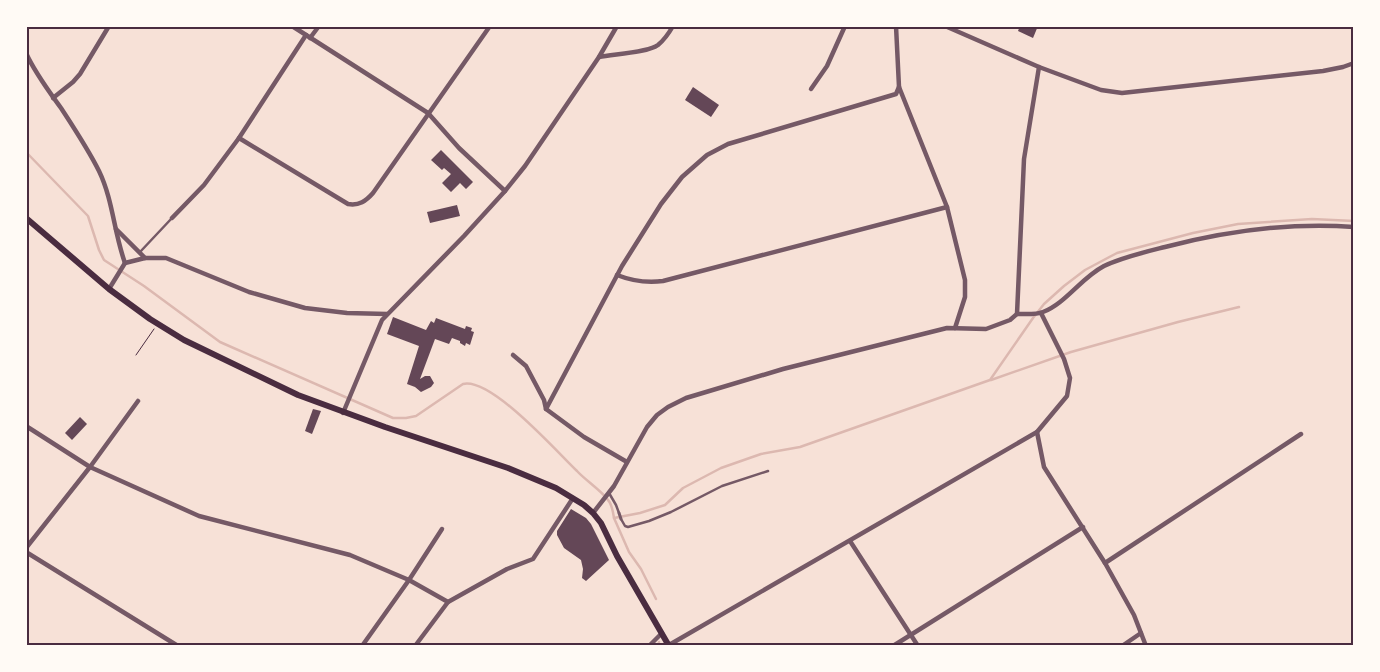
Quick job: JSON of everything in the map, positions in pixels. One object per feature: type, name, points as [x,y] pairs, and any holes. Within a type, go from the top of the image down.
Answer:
[{"type":"main road","points":[[26,218],[109,289],[150,320],[184,340],[272,384],[343,413],[508,468],[540,480],[573,498],[593,513],[601,524],[617,556],[669,645]]},
{"type":"street","points":[[53,98],[80,74],[109,26]]},
{"type":"street","points":[[292,26],[428,113],[459,148],[505,191]]},
{"type":"street","points":[[172,218],[204,185],[239,138],[308,36],[318,26]]},
{"type":"street","points":[[239,138],[348,204],[362,203],[368,199],[490,26]]},
{"type":"street","points":[[343,413],[382,320],[505,191],[525,166],[618,26]]},
{"type":"street","points":[[598,57],[649,49],[662,41],[673,26]]},
{"type":"street","points":[[811,89],[826,66],[845,26]]},
{"type":"street","points":[[896,26],[899,87],[947,207],[966,289],[955,328]]},
{"type":"street","points":[[945,26],[1040,67],[1101,90],[1122,93],[1323,71],[1343,68],[1354,63]]},
{"type":"street","points":[[26,53],[34,72],[74,129],[99,170],[110,201],[124,265]]},
{"type":"street","points":[[26,67],[34,72]]},
{"type":"street","points":[[1017,314],[1025,141],[1040,67]]},
{"type":"street","points":[[546,409],[617,275],[661,204],[682,177],[707,155],[728,144],[896,94],[899,87]]},
{"type":"street","points":[[617,275],[638,281],[663,281],[947,207]]},
{"type":"street","points":[[593,513],[609,493],[647,426],[668,407],[686,398],[783,369],[947,328],[986,329],[1010,320],[1017,314],[1041,313],[1059,302],[1084,280],[1104,266],[1121,259],[1200,238],[1260,228],[1302,225],[1354,227]]},
{"type":"street","points":[[116,228],[146,258]]},
{"type":"street","points":[[109,289],[124,265],[155,257],[177,262],[211,278],[250,292],[305,308],[347,313],[387,314]]},
{"type":"street","points":[[669,645],[1037,432],[1067,396],[1070,378],[1064,359],[1041,313]]},
{"type":"street","points":[[513,355],[526,366],[544,400],[546,409],[584,437],[626,462]]},
{"type":"street","points":[[138,401],[26,550],[178,646]]},
{"type":"street","points":[[26,426],[90,467],[199,516],[350,555],[409,580],[448,602]]},
{"type":"street","points":[[1037,432],[1044,467],[1105,563],[1134,615],[1146,646]]},
{"type":"street","points":[[1105,563],[1300,434]]},
{"type":"street","points":[[415,646],[448,602],[508,569],[533,559],[573,498]]},
{"type":"street","points":[[619,513],[621,519]]},
{"type":"street","points":[[893,646],[1083,527]]},
{"type":"street","points":[[362,646],[409,580],[442,529]]},
{"type":"street","points":[[850,541],[918,646]]},
{"type":"street","points":[[649,646],[662,633]]},
{"type":"street","points":[[1122,646],[1141,633]]},
{"type":"lane","points":[[139,252],[172,218]]},
{"type":"lane","points":[[621,519],[622,523],[628,527],[649,521],[722,486],[768,472]]},
{"type":"lane","points":[[609,493],[619,513]]},
{"type":"path","points":[[136,355],[155,328]]},
{"type":"building","points":[[1020,26],[1038,26],[1033,38],[1018,31]]},
{"type":"building","points":[[693,87],[719,105],[711,117],[685,100]]},
{"type":"building","points":[[441,150],[473,182],[466,189],[460,183],[451,192],[442,183],[451,174],[444,168],[442,170],[431,160]]},
{"type":"building","points":[[457,205],[460,216],[430,223],[427,212]]},
{"type":"building","points":[[393,317],[426,330],[431,321],[434,323],[436,318],[465,329],[466,326],[472,328],[471,331],[474,332],[470,345],[466,343],[465,346],[460,341],[452,338],[449,344],[435,339],[420,379],[430,376],[434,383],[431,387],[421,392],[407,384],[419,346],[387,334]]},
{"type":"building","points":[[313,409],[321,411],[312,434],[305,431]]},
{"type":"building","points":[[80,417],[87,424],[72,440],[65,433]]},
{"type":"building","points":[[571,509],[586,518],[591,524],[609,560],[586,581],[582,578],[581,560],[564,548],[557,535],[557,531]]},
{"type":"waterway","points":[[26,152],[88,216],[104,260],[144,286],[220,342],[393,418],[416,416],[463,384],[475,385],[506,403],[540,433],[580,474],[606,497],[614,518],[640,513],[665,505],[683,488],[721,468],[761,454],[800,447],[990,380],[1044,304],[1085,270],[1117,253],[1193,233],[1238,224],[1312,219],[1354,221]]},
{"type":"waterway","points":[[991,380],[1071,352],[1239,307]]},
{"type":"waterway","points":[[614,518],[629,552],[641,569],[656,599]]},
{"type":"waterway","points":[[658,646],[659,642]]}]
